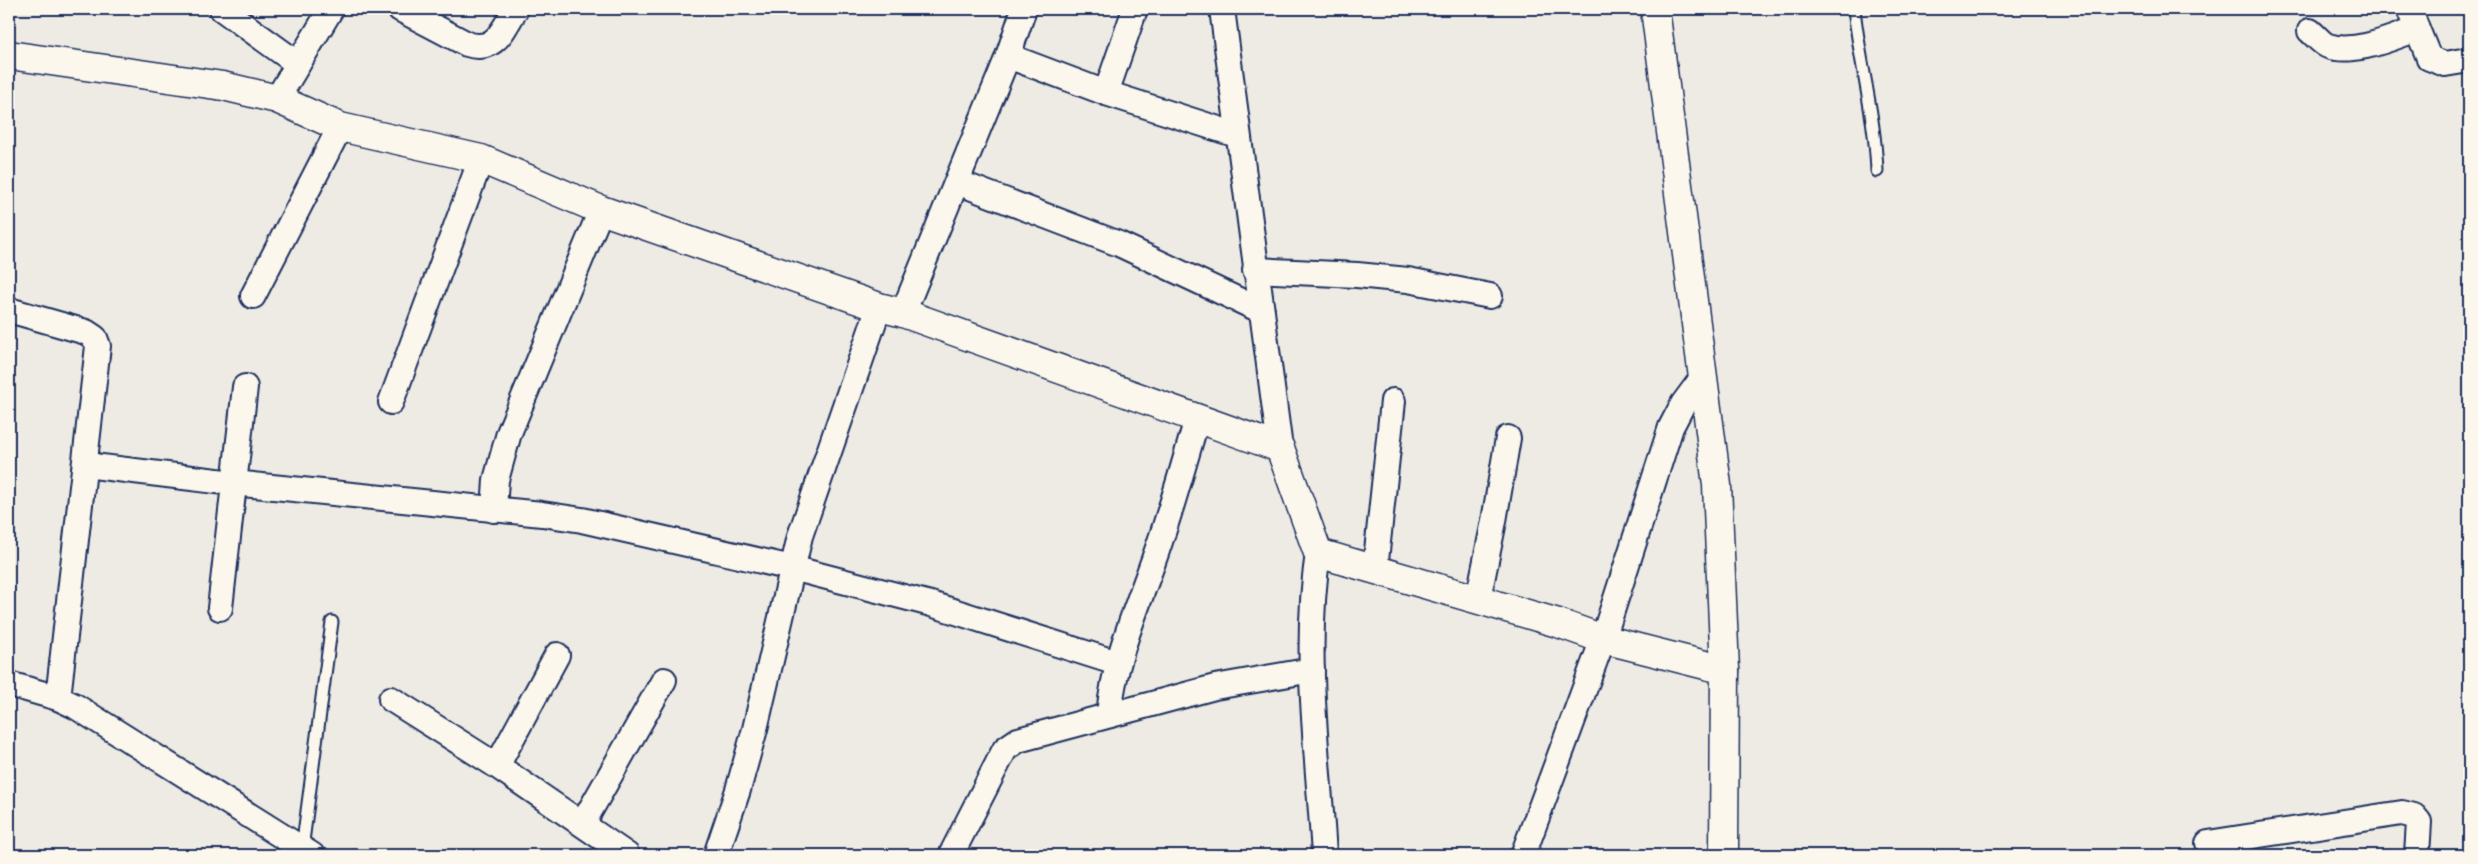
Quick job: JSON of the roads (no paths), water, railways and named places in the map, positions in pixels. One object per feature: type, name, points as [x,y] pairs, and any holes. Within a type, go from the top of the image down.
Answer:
[{"type":"main road","points":[[1655,9],[1717,485],[1725,670],[1724,855]]},
{"type":"main road","points":[[9,55],[223,86],[277,99],[340,127],[481,159],[601,210],[891,310],[1280,448],[1318,553],[1558,623],[1603,639],[1725,670]]},
{"type":"street","points":[[222,9],[298,64]]},
{"type":"street","points":[[277,99],[331,9]]},
{"type":"street","points":[[400,9],[467,44],[478,47],[488,46],[496,39],[516,9]]},
{"type":"street","points":[[716,855],[738,790],[755,729],[800,536],[891,310],[957,182],[1008,56],[1024,9]]},
{"type":"street","points":[[1106,93],[1135,9]]},
{"type":"street","points":[[1222,9],[1237,135],[1280,448]]},
{"type":"street","points":[[2310,31],[2327,46],[2352,47],[2376,44],[2413,19],[2428,58],[2445,64],[2469,60]]},
{"type":"street","points":[[1008,56],[1106,93],[1237,135]]},
{"type":"street","points":[[254,296],[340,127]]},
{"type":"street","points":[[391,402],[481,159]]},
{"type":"street","points":[[957,182],[1120,244],[1262,311]]},
{"type":"street","points":[[494,510],[496,480],[509,433],[601,210]]},
{"type":"street","points":[[1255,270],[1408,280],[1490,296]]},
{"type":"street","points":[[9,310],[86,332],[95,338],[98,346],[58,698]]},
{"type":"street","points":[[1523,855],[1603,639],[1671,427],[1683,404],[1703,377]]},
{"type":"street","points":[[220,608],[233,483],[246,387]]},
{"type":"street","points":[[1375,570],[1394,400]]},
{"type":"street","points":[[1109,715],[1117,663],[1154,560],[1197,419]]},
{"type":"street","points":[[1478,600],[1508,438]]},
{"type":"street","points":[[85,465],[233,483],[582,520],[792,568],[931,604],[1117,663]]},
{"type":"street","points":[[1318,553],[1310,633],[1324,855]]},
{"type":"street","points":[[497,766],[557,655]]},
{"type":"street","points":[[950,855],[1005,749],[1018,740],[1034,734],[1214,687],[1312,670]]},
{"type":"street","points":[[583,824],[664,680]]},
{"type":"street","points":[[9,684],[58,698],[82,710],[307,852]]},
{"type":"street","points":[[391,699],[497,766],[627,855]]},
{"type":"street","points":[[2208,843],[2402,814],[2414,816],[2419,822],[2417,855]]},
{"type":"lane","points":[[1854,9],[1861,65],[1874,118],[1877,171]]},
{"type":"lane","points":[[307,852],[332,622]]}]
